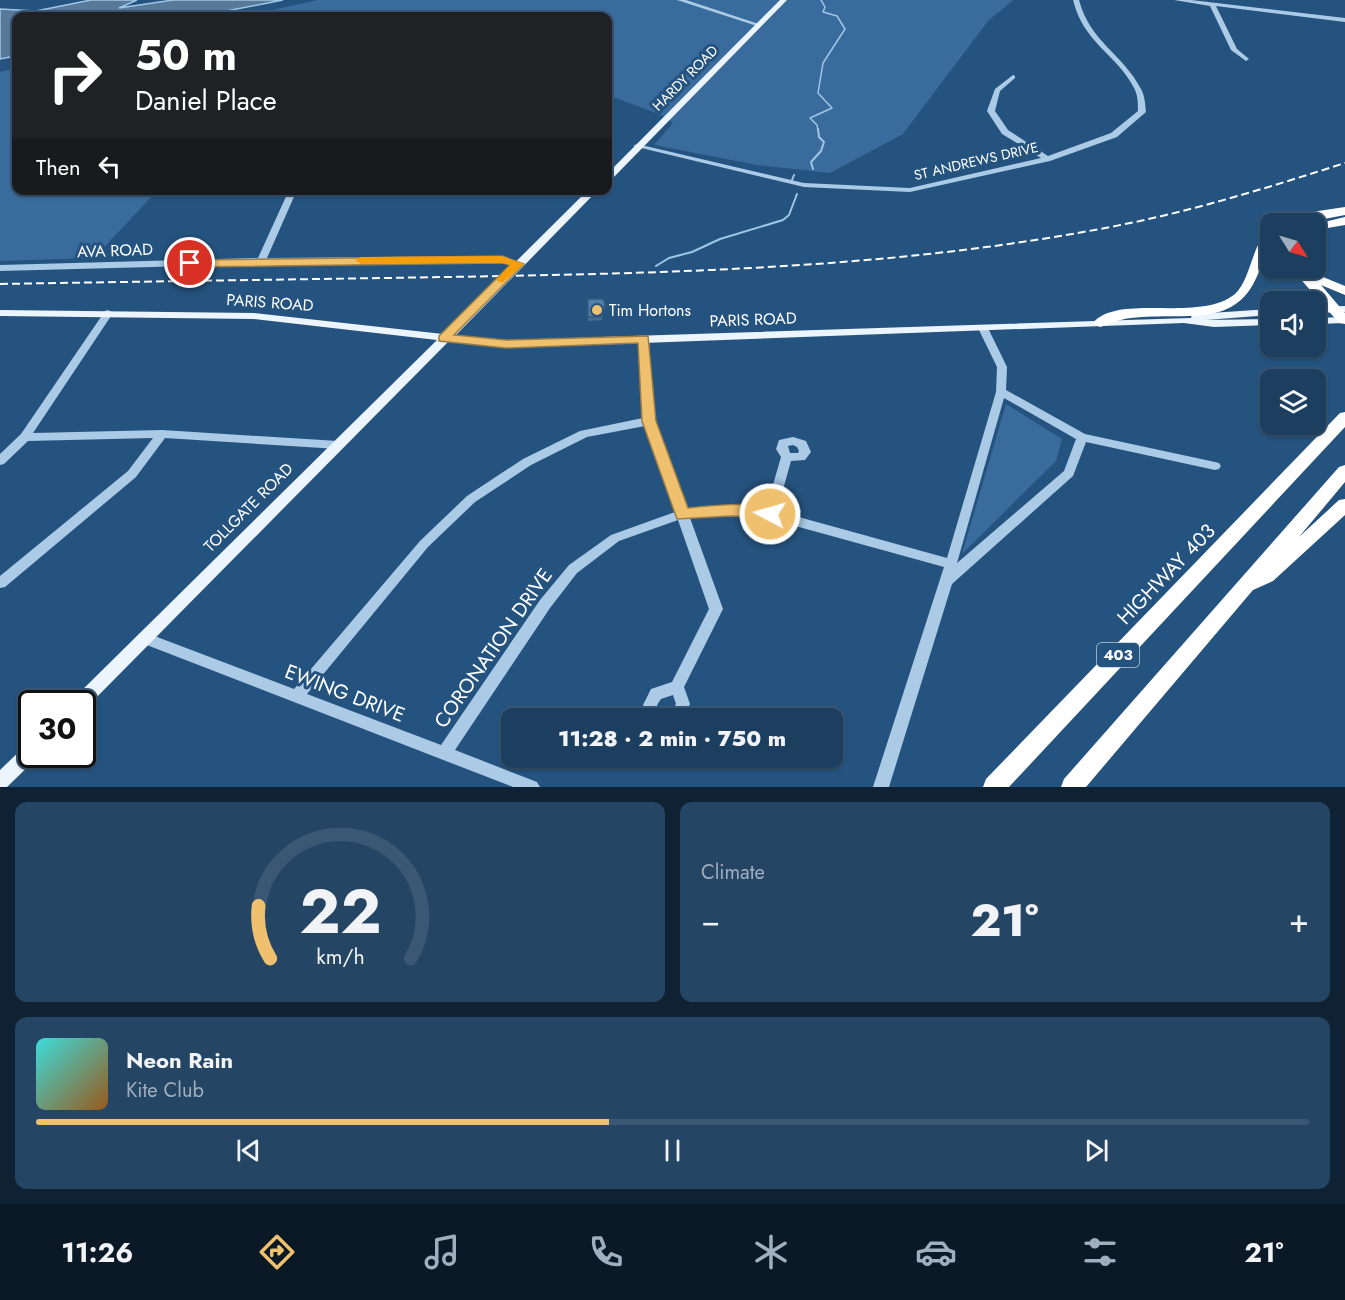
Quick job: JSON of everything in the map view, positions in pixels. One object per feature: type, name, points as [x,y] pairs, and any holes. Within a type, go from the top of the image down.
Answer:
[{"type":"highway","points":[[1326,214],[1345,211]]},
{"type":"highway","points":[[1326,225],[1345,221]]},
{"type":"highway","points":[[1100,323],[1118,315],[1193,310],[1221,306],[1234,301],[1245,289],[1260,248]]},
{"type":"highway","points":[[1309,279],[1342,314]]},
{"type":"highway","points":[[1319,279],[1345,291]]},
{"type":"highway","name":"HIGHWAY 403","points":[[994,787],[1345,417]]},
{"type":"highway","points":[[1072,787],[1345,471]]},
{"type":"highway","points":[[1240,591],[1267,576],[1345,505]]},
{"type":"main road","name":"HARDY ROAD","points":[[612,174],[784,0]]},
{"type":"main road","points":[[444,339],[589,195]]},
{"type":"main road","name":"PARIS ROAD","points":[[1184,320],[1208,314],[1260,312]]},
{"type":"main road","points":[[1326,312],[1342,314]]},
{"type":"main road","name":"PARIS ROAD","points":[[0,313],[253,316],[314,321],[444,339],[506,344],[1184,320],[1214,324],[1260,322]]},
{"type":"main road","points":[[1326,318],[1342,314]]},
{"type":"main road","name":"TOLLGATE ROAD","points":[[93,690],[444,339]]},
{"type":"main road","points":[[0,782],[18,765]]},
{"type":"street","points":[[680,0],[759,25]]},
{"type":"street","name":"ST ANDREWS DRIVE","points":[[637,146],[804,185],[850,189],[910,190],[1047,159],[1114,135],[1142,112],[1138,89],[1083,21],[1078,13],[1076,0]]},
{"type":"street","points":[[1177,0],[1345,20]]},
{"type":"street","points":[[1212,4],[1234,50],[1246,59]]},
{"type":"street","points":[[1013,77],[997,90],[991,111],[1005,132],[1047,159]]},
{"type":"street","points":[[261,261],[291,195]]},
{"type":"street","name":"AVA ROAD","points":[[0,268],[261,261],[502,259],[518,264]]},
{"type":"street","points":[[0,461],[25,437],[108,313]]},
{"type":"street","points":[[881,787],[946,581],[1001,392],[1002,368],[983,328]]},
{"type":"street","points":[[644,339],[649,421],[716,609],[677,687]]},
{"type":"street","points":[[1001,392],[1082,437],[1215,466]]},
{"type":"street","points":[[296,698],[424,544],[471,499],[527,462],[584,434],[649,421]]},
{"type":"street","points":[[25,437],[162,434],[338,445]]},
{"type":"street","points":[[0,583],[132,474],[162,434]]},
{"type":"street","points":[[946,581],[1069,473],[1082,437]]},
{"type":"street","points":[[770,514],[787,457]]},
{"type":"street","name":"CORONATION DRIVE","points":[[444,753],[545,603],[573,569],[615,538],[682,514],[731,510],[770,514],[951,564]]},
{"type":"street","name":"EWING DRIVE","points":[[144,638],[532,787]]},
{"type":"shaded area","points":[[91,0],[137,0],[119,8],[173,0],[283,0],[222,12],[12,12],[12,57],[0,59],[0,9],[36,11]]},
{"type":"shaded area","points":[[318,0],[1013,0],[988,21],[903,134],[830,173],[757,165],[654,145],[673,123],[664,116],[612,96],[612,12],[263,12]]},
{"type":"shaded area","points":[[12,69],[12,195],[153,195],[94,258],[0,261],[0,72]]},
{"type":"shaded area","points":[[1006,404],[1062,439],[1056,461],[962,554]]},
{"type":"building","name":"Tim Hortons","points":[[588,299],[603,299],[605,304],[602,317],[588,317]]},
{"type":"waterway","points":[[818,131],[817,125],[810,118],[832,108],[818,93],[823,63],[845,29],[837,16],[823,12],[825,7],[821,0]]},
{"type":"waterway","points":[[813,169],[811,162],[821,151],[824,142],[819,137],[818,129]]},
{"type":"waterway","points":[[792,180],[794,175]]},
{"type":"waterway","points":[[656,266],[669,258],[692,252],[720,239],[783,220],[789,215],[797,194]]},
{"type":"railway","points":[[0,284],[662,272],[821,264],[900,257],[1057,237],[1135,222],[1214,203],[1345,163]]},
{"type":"slow traffic","points":[[361,260],[502,259],[518,264],[502,280]]},
{"type":"place","name":"Tim Hortons","points":[[597,310]]},
{"type":"route","points":[[190,263],[502,259],[518,264],[444,339],[506,344],[644,339],[649,421],[682,514],[731,510],[770,514]]}]
